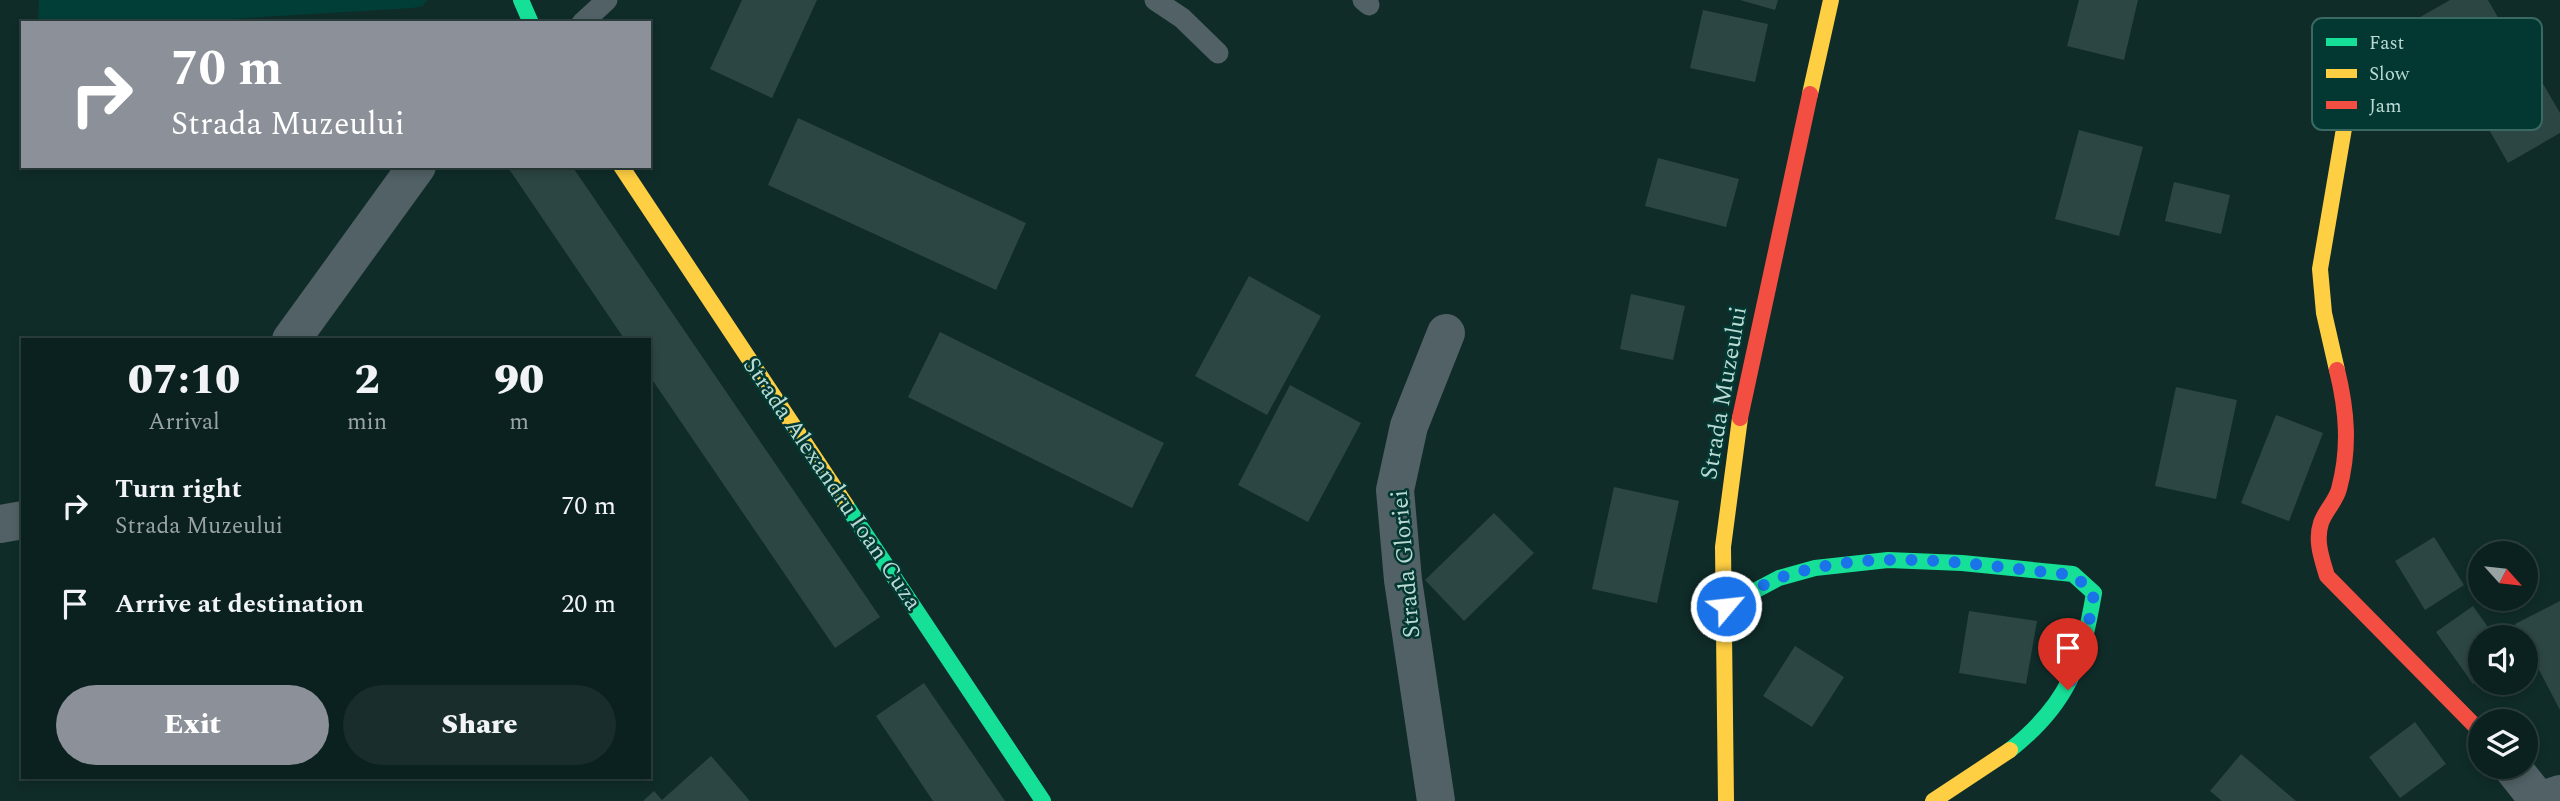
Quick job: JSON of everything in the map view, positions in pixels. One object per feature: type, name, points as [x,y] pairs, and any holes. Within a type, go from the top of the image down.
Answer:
[{"type":"street","name":"Strada Muzeului","points":[[1726,801],[1726,606],[1723,547],[1746,379],[1831,0]]},
{"type":"street","points":[[2344,130],[2320,269],[2324,313],[2346,407],[2347,446],[2339,492],[2320,523],[2319,551],[2327,576],[2468,719]]},
{"type":"street","points":[[292,338],[416,168]]},
{"type":"street","name":"Strada Alexandru Ioan Cuza","points":[[622,168],[1043,801]]},
{"type":"street","name":"Strada Gloriei","points":[[1436,801],[1403,580],[1395,490],[1409,426],[1446,333]]},
{"type":"street","points":[[0,524],[21,520]]},
{"type":"street","points":[[1726,606],[1776,579],[1824,565],[1888,558],[2073,575],[2094,593],[2087,633],[2068,690],[2029,737],[1933,801]]},
{"type":"street","points":[[2521,779],[2539,801],[2560,794]]},
{"type":"lane","points":[[584,21],[607,0]]},
{"type":"lane","points":[[1155,0],[1182,18],[1218,53]]},
{"type":"shaded area","points":[[39,0],[427,0],[423,6],[412,8],[198,21],[38,21]]},
{"type":"building","points":[[742,0],[817,0],[772,98],[710,69]]},
{"type":"building","points":[[1740,0],[1778,0],[1775,10]]},
{"type":"building","points":[[2079,0],[2138,0],[2124,60],[2067,46]]},
{"type":"building","points":[[2450,0],[2488,0],[2498,18],[2418,18]]},
{"type":"building","points":[[1703,10],[1768,24],[1755,82],[1690,68]]},
{"type":"building","points":[[2542,82],[2560,113],[2560,133],[2508,163],[2489,130],[2542,130]]},
{"type":"building","points":[[798,118],[1026,223],[996,290],[768,185]]},
{"type":"building","points":[[2079,130],[2143,147],[2119,236],[2055,219]]},
{"type":"building","points":[[1658,158],[1739,179],[1726,227],[1645,206]]},
{"type":"building","points":[[508,168],[573,168],[880,617],[835,648],[651,378],[651,338],[624,338]]},
{"type":"building","points":[[2174,182],[2230,195],[2221,234],[2165,221]]},
{"type":"building","points":[[1249,276],[1321,316],[1267,415],[1195,376]]},
{"type":"building","points":[[1631,294],[1685,306],[1673,360],[1620,349]]},
{"type":"building","points":[[940,332],[1164,443],[1132,508],[908,397]]},
{"type":"building","points":[[1290,385],[1361,423],[1308,522],[1238,485]]},
{"type":"building","points":[[2176,387],[2237,400],[2216,499],[2155,486]]},
{"type":"building","points":[[2276,415],[2323,433],[2289,521],[2241,503]]},
{"type":"building","points":[[1614,487],[1679,501],[1657,603],[1592,589]]},
{"type":"building","points":[[1494,513],[1534,553],[1464,621],[1425,580]]},
{"type":"building","points":[[2434,537],[2464,585],[2425,610],[2395,561]]},
{"type":"building","points":[[2560,601],[2560,710],[2538,668],[2538,625],[2515,624]]},
{"type":"building","points":[[2468,610],[2477,611],[2486,625],[2468,625],[2468,677],[2436,632]]},
{"type":"building","points":[[1969,611],[2037,621],[2026,684],[1959,673]]},
{"type":"building","points":[[1795,646],[1844,677],[1812,727],[1763,696]]},
{"type":"building","points":[[924,683],[1005,801],[933,801],[876,716]]},
{"type":"building","points":[[2415,722],[2446,764],[2400,798],[2369,757]]},
{"type":"building","points":[[2241,754],[2296,801],[2222,801],[2210,791]]},
{"type":"building","points":[[711,756],[750,801],[643,801],[654,791],[662,800]]},
{"type":"traffic: fast","points":[[521,0],[530,21]]},
{"type":"traffic: fast","points":[[846,505],[1043,801]]},
{"type":"traffic: fast","points":[[1726,606],[1779,578],[1815,568],[1888,560],[1962,563],[2073,574],[2094,593],[2077,662],[2059,699],[2030,733],[2010,750]]},
{"type":"traffic: slow","points":[[1810,94],[1831,0]]},
{"type":"traffic: slow","points":[[2337,370],[2324,313],[2320,269],[2344,130]]},
{"type":"traffic: slow","points":[[622,168],[846,505]]},
{"type":"traffic: slow","points":[[1726,801],[1723,547],[1740,418]]},
{"type":"traffic: slow","points":[[1933,801],[2010,750]]},
{"type":"traffic: jam","points":[[1740,418],[1810,94]]},
{"type":"traffic: jam","points":[[2337,370],[2345,415],[2346,444],[2339,489],[2319,530],[2320,550],[2327,576],[2468,719]]},
{"type":"route","points":[[1726,606],[1776,579],[1824,565],[1888,558],[2073,575],[2094,593],[2087,633],[2068,690]]}]
